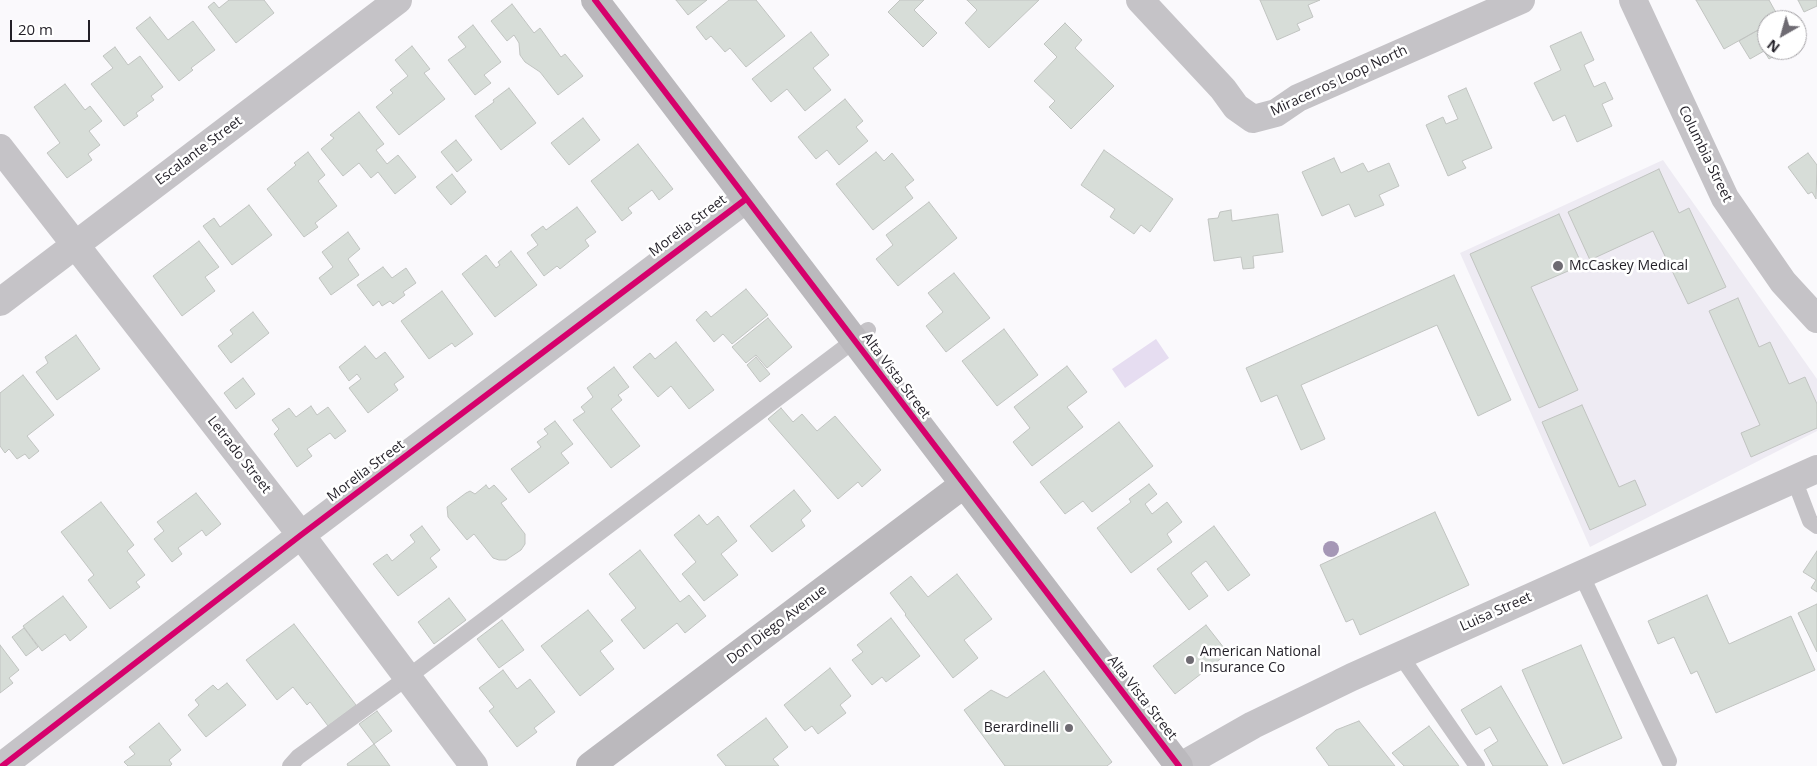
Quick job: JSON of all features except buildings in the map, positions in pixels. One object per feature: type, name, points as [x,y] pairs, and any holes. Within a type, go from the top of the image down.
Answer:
[{"type":"street","name":"Escalante Street","points":[[0,302],[398,0]]},
{"type":"street","name":"Alta Vista Street","points":[[595,0],[746,199],[861,336],[963,484],[1180,766]]},
{"type":"street","name":"Miracerros Loop North","points":[[1140,0],[1223,89],[1236,107],[1253,119],[1276,113],[1298,98],[1521,0]]},
{"type":"street","name":"Columbia Street","points":[[1634,0],[1725,198],[1783,282],[1817,319]]},
{"type":"street","name":"Letrado Street","points":[[0,148],[302,535],[474,766]]},
{"type":"street","name":"Morelia Street","points":[[2,766],[302,535],[746,199]]},
{"type":"street","name":"Luisa Street","points":[[1180,766],[1253,725],[1400,654],[1806,474]]},
{"type":"street","name":"Don Diego Avenue","points":[[590,766],[963,484]]},
{"type":"lane","points":[[290,766],[298,757],[408,677],[861,336]]},
{"type":"lane","points":[[1806,474],[1810,521],[1817,526]]},
{"type":"lane","points":[[1581,574],[1669,761]]},
{"type":"lane","points":[[1400,654],[1477,766]]},
{"type":"shaded area","points":[[1663,160],[1817,379],[1817,431],[1590,547],[1460,253]]},
{"type":"shaded area","points":[[1156,339],[1169,358],[1125,388],[1112,369]]},
{"type":"cycle path","points":[[595,0],[1179,766]]},
{"type":"cycle path","points":[[2,766],[301,535],[746,199]]},
{"type":"place","name":"McCaskey Medical","points":[[1558,266]]},
{"type":"place","name":"American National Insurance Co","points":[[1190,660]]},
{"type":"place","name":"Berardinelli","points":[[1069,728]]}]
